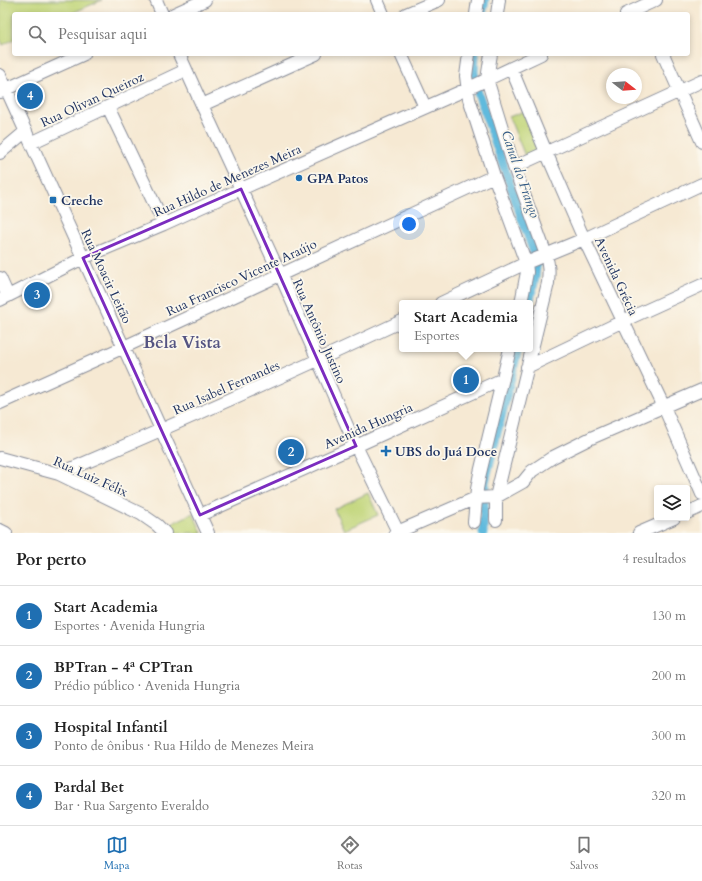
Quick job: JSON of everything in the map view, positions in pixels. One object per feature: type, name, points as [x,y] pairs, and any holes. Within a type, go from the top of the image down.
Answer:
[{"type":"street","points":[[156,0],[161,12]]},
{"type":"street","points":[[178,12],[205,0]]},
{"type":"street","points":[[376,0],[382,12]]},
{"type":"street","points":[[411,12],[439,0]]},
{"type":"street","points":[[476,12],[478,0]]},
{"type":"street","points":[[497,12],[499,0]]},
{"type":"street","points":[[631,12],[656,0]]},
{"type":"street","points":[[3,90],[80,56]]},
{"type":"street","name":"Rua Antônio Justino","points":[[180,56],[280,274],[356,446],[397,532]]},
{"type":"street","points":[[202,105],[312,56]]},
{"type":"street","points":[[402,56],[425,107]]},
{"type":"street","points":[[469,56],[466,76],[469,99],[494,176],[526,263],[527,272],[522,300]]},
{"type":"street","points":[[491,56],[487,79],[514,167],[549,265],[548,283],[533,343]]},
{"type":"street","name":"Rua Hildo de Menezes Meira","points":[[4,298],[83,258],[164,224],[537,56]]},
{"type":"street","points":[[664,56],[702,142]]},
{"type":"street","name":"Avenida Grécia","points":[[511,68],[584,239],[664,407],[698,473],[702,494]]},
{"type":"street","name":"Rua Olivan Queiroz","points":[[31,143],[186,70]]},
{"type":"street","name":"Rua Moacir Leitão","points":[[0,75],[3,90],[26,131],[208,533]]},
{"type":"street","points":[[514,167],[702,81]]},
{"type":"street","points":[[108,107],[164,224]]},
{"type":"street","name":"Rua Olivan Queiroz","points":[[0,153],[26,131]]},
{"type":"street","name":"Rua Francisco Vicente Araújo","points":[[0,402],[124,347],[494,176]]},
{"type":"street","points":[[447,300],[702,184]]},
{"type":"street","points":[[0,278],[4,298]]},
{"type":"street","points":[[527,367],[702,285]]},
{"type":"street","name":"Rua Isabel Fernandes","points":[[59,474],[161,431],[318,361],[399,322]]},
{"type":"street","points":[[496,520],[487,498],[477,489],[509,352]]},
{"type":"street","points":[[474,522],[487,498],[531,352]]},
{"type":"street","name":"Avenida Hungria","points":[[200,515],[503,379]]},
{"type":"street","points":[[397,532],[487,498],[523,482],[532,472],[553,457],[591,438],[702,390]]},
{"type":"street","name":"Rua Luiz Félix","points":[[0,458],[59,474],[140,514],[157,525],[165,533]]},
{"type":"street","points":[[690,511],[702,506]]},
{"type":"street","points":[[639,533],[667,521]]},
{"type":"street","points":[[0,530],[6,533]]},
{"type":"highlighted area","points":[[241,189],[356,446],[200,515],[83,258]]},
{"type":"green space","points":[[0,0],[102,0],[75,12],[12,12],[12,40],[3,45],[0,39]]},
{"type":"green space","points":[[524,111],[540,150],[525,156],[509,117]]},
{"type":"green space","points":[[368,493],[378,515],[344,530],[334,509]]},
{"type":"green space","points":[[193,513],[202,533],[175,533],[169,525]]},
{"type":"waterway","name":"Canal do Frango","points":[[482,12],[485,0]]},
{"type":"waterway","name":"Canal do Frango","points":[[475,56],[474,72],[478,93],[535,256],[535,274],[530,300]]},
{"type":"waterway","name":"Canal do Frango","points":[[483,533],[485,482],[517,352]]},
{"type":"place","name":"Pardal Bet","points":[[30,96]]},
{"type":"place","name":"GPA Patos","points":[[299,178]]},
{"type":"place","name":"Creche","points":[[53,200]]},
{"type":"place","name":"Hospital Infantil","points":[[37,295]]},
{"type":"place","name":"Start Academia","points":[[466,380]]},
{"type":"place","name":"UBS do Juá Doce","points":[[386,451]]},
{"type":"place","name":"BPTran - 4ª CPTran","points":[[291,452]]},
{"type":"district","name":"Bela Vista","points":[[182,342]]}]
